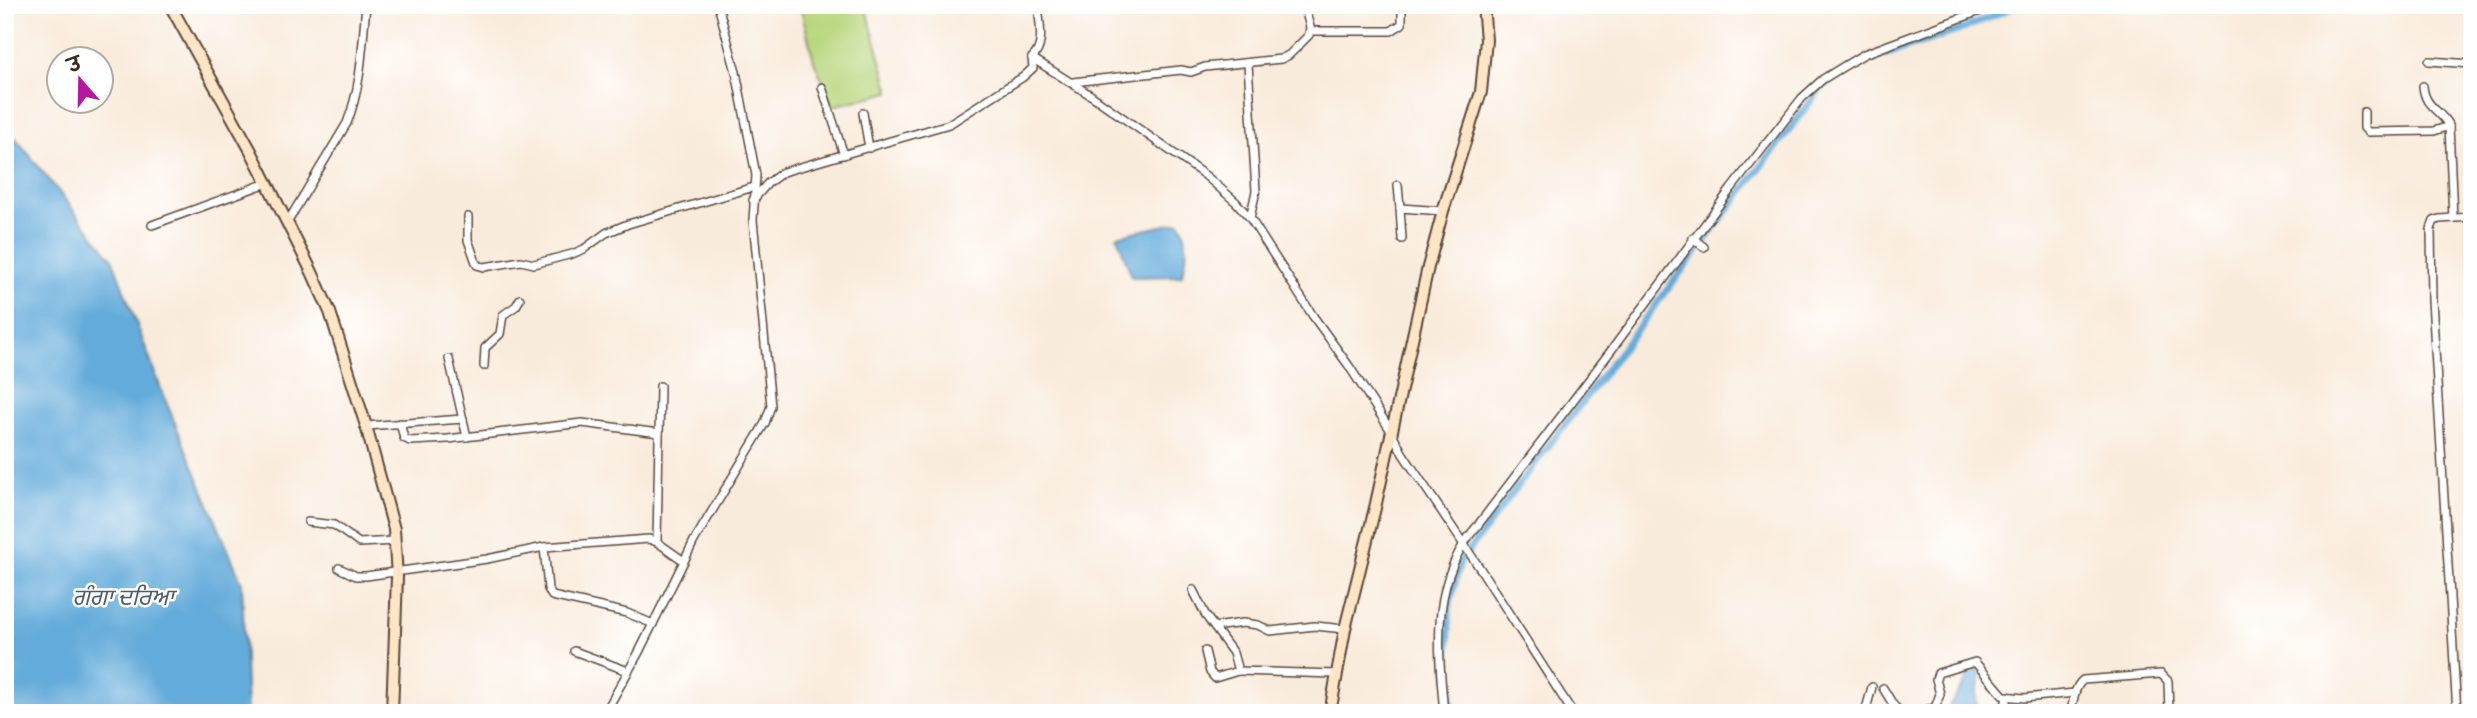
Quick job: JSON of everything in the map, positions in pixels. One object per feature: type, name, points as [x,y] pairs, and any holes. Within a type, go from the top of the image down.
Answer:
[{"type":"main road","points":[[170,5],[312,272],[330,312],[366,426],[390,508],[395,541],[397,573],[392,713]]},
{"type":"main road","points":[[1330,713],[1345,629],[1443,211],[1481,92],[1486,40],[1483,5]]},
{"type":"street","points":[[287,223],[347,123],[353,108],[359,84],[366,5]]},
{"type":"street","points":[[605,713],[684,561],[765,423],[771,406],[752,201],[756,175],[736,72],[718,5]]},
{"type":"street","points":[[1032,58],[1038,53],[1041,41],[1038,5]]},
{"type":"street","points":[[1069,82],[1080,83],[1181,70],[1191,72],[1205,67],[1285,58],[1308,38],[1310,31],[1304,5]]},
{"type":"street","points":[[1310,31],[1391,31],[1402,24],[1402,5]]},
{"type":"street","points":[[1444,713],[1438,667],[1440,618],[1450,571],[1464,545],[1606,357],[1698,243],[1783,121],[1819,82],[1864,54],[1996,5]]},
{"type":"street","points":[[752,201],[768,183],[783,172],[956,121],[1023,78],[1033,68],[1032,58]]},
{"type":"street","points":[[1032,58],[1206,176],[1251,218],[1285,275],[1349,366],[1403,454],[1573,713]]},
{"type":"street","points":[[2429,61],[2472,64]]},
{"type":"street","points":[[1248,64],[1256,191],[1251,218]]},
{"type":"street","points":[[2423,86],[2427,103],[2449,126],[2453,218]]},
{"type":"street","points":[[822,87],[844,155]]},
{"type":"street","points":[[2364,112],[2364,128],[2368,132],[2434,131],[2449,126]]},
{"type":"street","points":[[863,113],[869,148]]},
{"type":"street","points":[[152,225],[267,183]]},
{"type":"street","points":[[1398,185],[1402,239]]},
{"type":"street","points":[[468,217],[467,234],[474,261],[479,267],[521,261],[534,264],[572,254],[612,230],[754,187]]},
{"type":"street","points":[[1400,208],[1443,211]]},
{"type":"street","points":[[2457,713],[2433,313],[2431,229],[2434,221],[2472,216]]},
{"type":"street","points":[[484,366],[485,348],[500,334],[503,315],[516,306],[520,299]]},
{"type":"street","points":[[449,359],[467,437]]},
{"type":"street","points":[[657,542],[660,386]]},
{"type":"street","points":[[366,426],[463,419]]},
{"type":"street","points":[[400,423],[407,440],[467,437],[582,424],[659,433]]},
{"type":"street","points":[[308,522],[334,525],[359,543],[395,541]]},
{"type":"street","points":[[339,568],[360,577],[544,547],[649,539],[684,561]]},
{"type":"street","points":[[544,547],[548,589],[552,596],[627,613],[653,624]]},
{"type":"street","points":[[1194,590],[1214,627],[1233,653],[1238,671]]},
{"type":"street","points":[[1214,627],[1243,623],[1258,625],[1270,631],[1315,626],[1345,629]]},
{"type":"street","points":[[574,651],[628,671]]},
{"type":"street","points":[[1205,651],[1210,672],[1215,678],[1238,671],[1335,683]]},
{"type":"street","points":[[1909,713],[1935,708],[1940,694],[1936,676],[1944,670],[1971,662],[1978,664],[2004,696],[2024,698],[2075,694]]},
{"type":"street","points":[[2071,713],[2075,694],[2083,680],[2161,674],[2168,681],[2169,713]]},
{"type":"street","points":[[1865,713],[1872,687]]},
{"type":"street","points":[[1883,688],[1894,706],[1902,713]]},
{"type":"street","points":[[2002,713],[2008,696]]},
{"type":"green space","points":[[800,5],[865,5],[890,92],[833,106],[814,61]]},
{"type":"water","name":"ਗੰਗਾ ਦਰਿਆ","points":[[5,125],[112,258],[164,397],[242,583],[247,713],[5,713]]},
{"type":"water","points":[[1179,222],[1185,233],[1186,248],[1181,276],[1132,277],[1117,236]]},
{"type":"water","points":[[1969,665],[1977,666],[1981,678],[1976,693],[1977,713],[1945,713],[1966,681]]},
{"type":"waterway","points":[[1452,713],[1448,667],[1449,607],[1460,562],[1823,85],[1866,61],[1963,29],[2017,5]]}]
